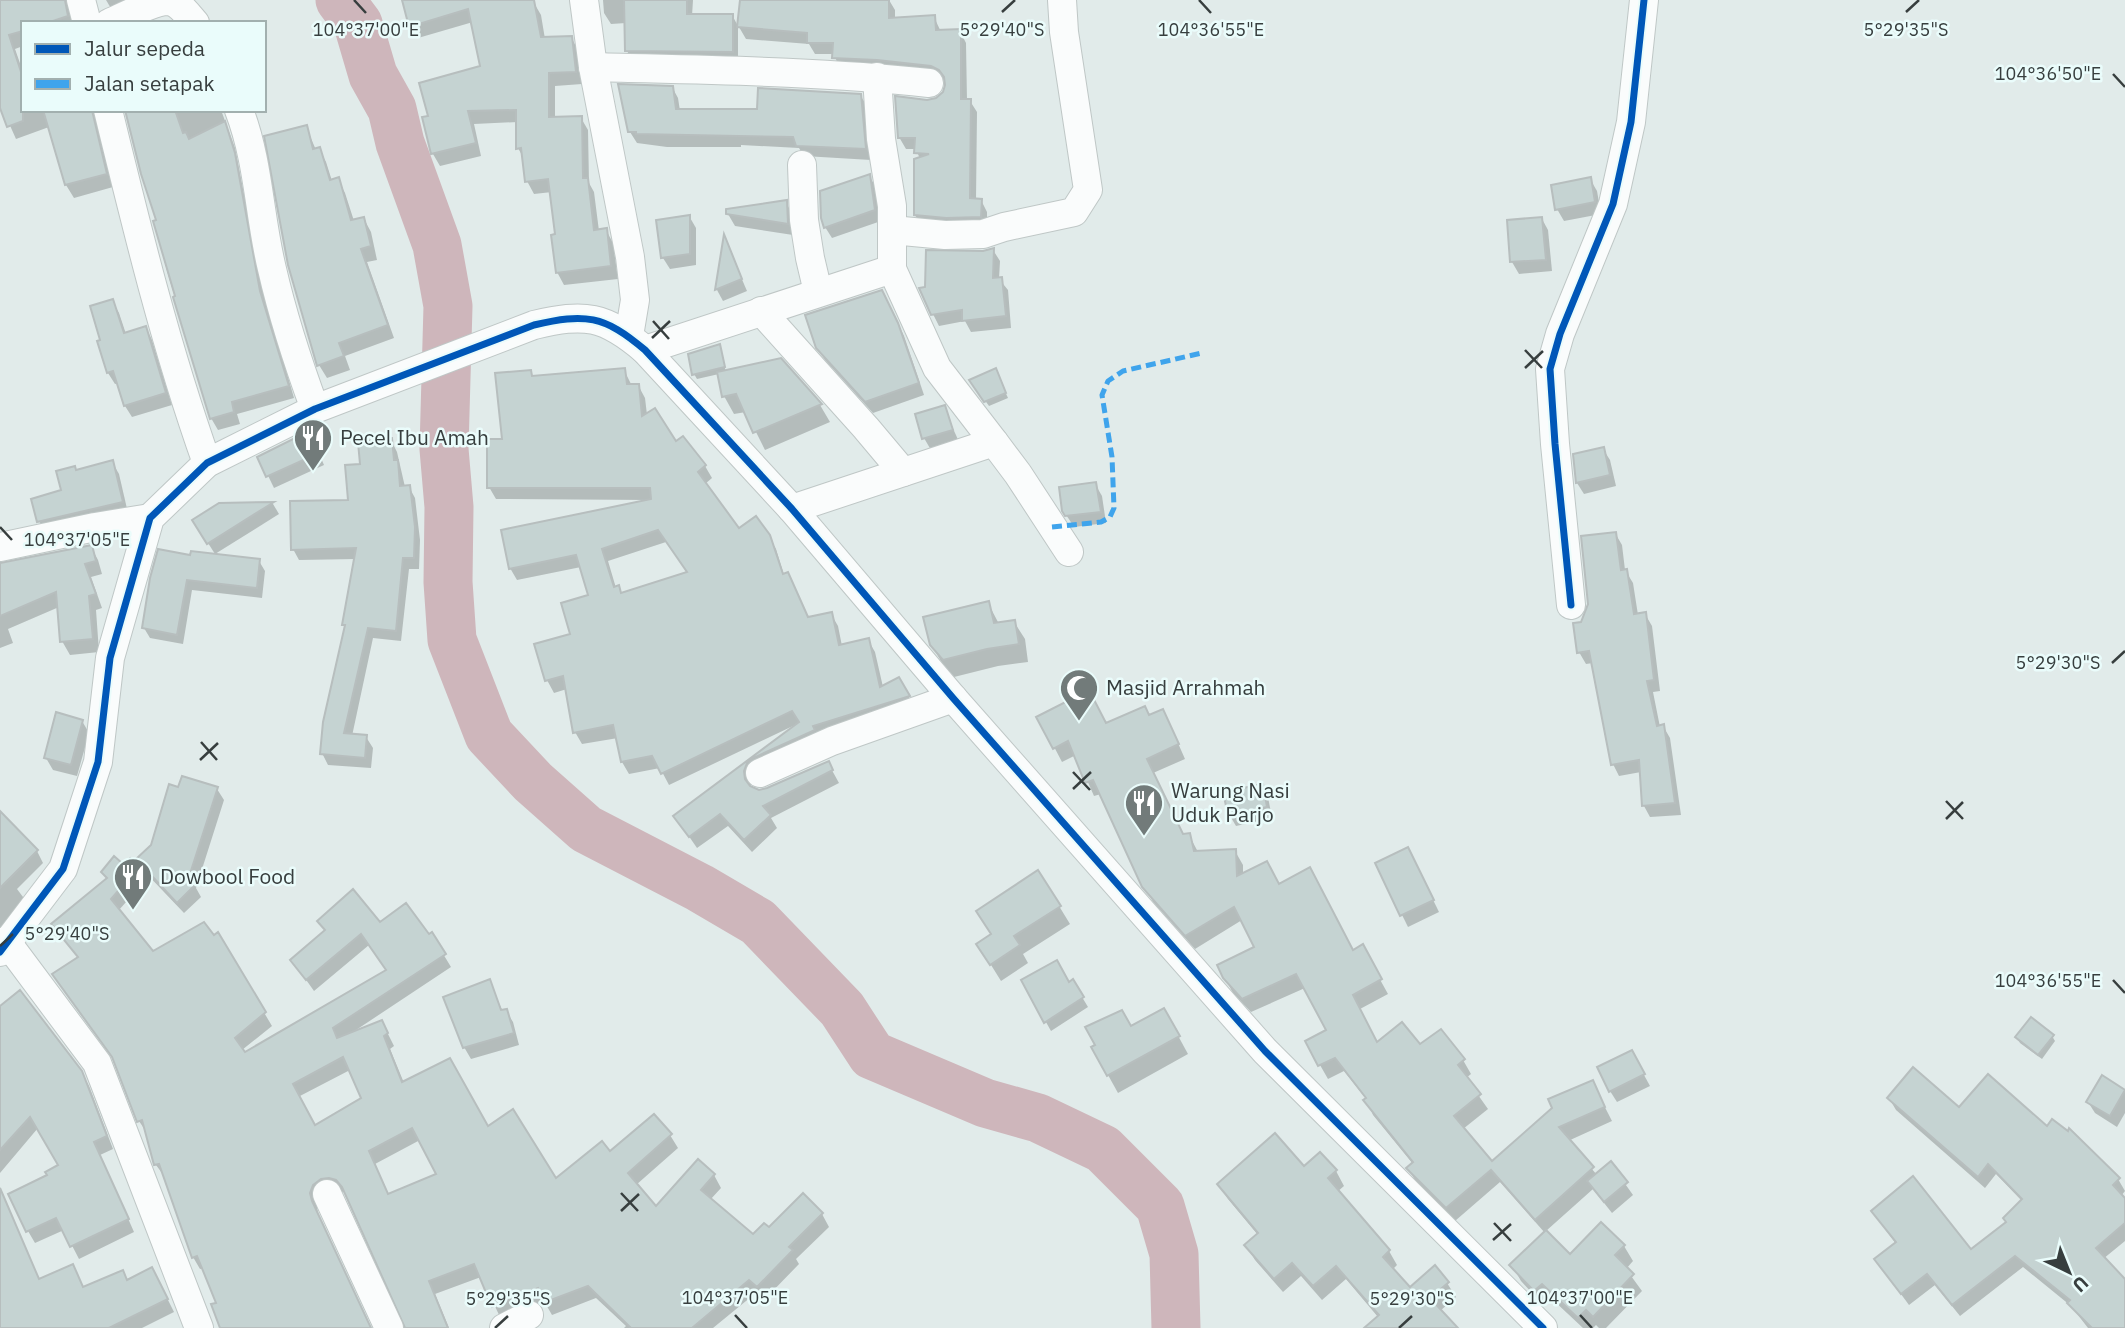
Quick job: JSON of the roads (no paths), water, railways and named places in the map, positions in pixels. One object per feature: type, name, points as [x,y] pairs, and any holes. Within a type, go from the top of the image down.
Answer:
[{"type":"street","points":[[80,0],[86,21]]},
{"type":"street","points":[[584,0],[593,66],[630,257],[637,343]]},
{"type":"street","points":[[892,230],[945,235],[984,234],[1074,212],[1082,202],[1088,190],[1064,32],[1062,0]]},
{"type":"street","points":[[1571,604],[1550,369],[1560,334],[1613,204],[1632,122],[1644,0]]},
{"type":"street","points":[[114,21],[157,2],[169,1],[181,7],[193,21]]},
{"type":"street","points":[[593,66],[877,77],[929,83]]},
{"type":"street","points":[[877,77],[881,139],[892,206],[892,269],[937,368],[1018,474],[1069,552]]},
{"type":"street","points":[[108,112],[136,225],[184,397],[207,463]]},
{"type":"street","points":[[240,112],[256,168],[271,268],[292,346],[315,409]]},
{"type":"street","points":[[802,165],[804,220],[818,292]]},
{"type":"street","points":[[637,343],[761,311],[892,269]]},
{"type":"street","points":[[761,311],[903,472]]},
{"type":"street","points":[[199,1328],[97,1063],[3,946],[63,869],[98,762],[110,658],[150,518],[207,463],[315,409],[534,325],[570,317],[603,321],[637,343],[792,509],[953,698],[1265,1051],[1543,1328]]},
{"type":"street","points":[[792,509],[994,443]]},
{"type":"street","points":[[0,547],[150,518]]},
{"type":"street","points":[[760,773],[832,740],[953,698]]},
{"type":"street","points":[[327,1194],[388,1328]]},
{"type":"street","points":[[504,1328],[529,1315]]},
{"type":"waterway","points":[[340,0],[358,24],[373,75],[392,109],[400,143],[437,245],[448,306],[444,449],[449,507],[448,582],[452,640],[489,735],[533,782],[586,829],[700,888],[758,922],[842,1009],[872,1055],[985,1103],[1038,1118],[1103,1149],[1160,1206],[1174,1254],[1176,1328]]},
{"type":"place","name":"Pecel Ibu Amah","points":[[313,472]]},
{"type":"place","name":"Masjid Arrahmah","points":[[1079,722]]},
{"type":"place","name":"Warung Nasi Uduk Parjo","points":[[1144,837]]},
{"type":"place","name":"Dowbool Food","points":[[133,911]]}]
